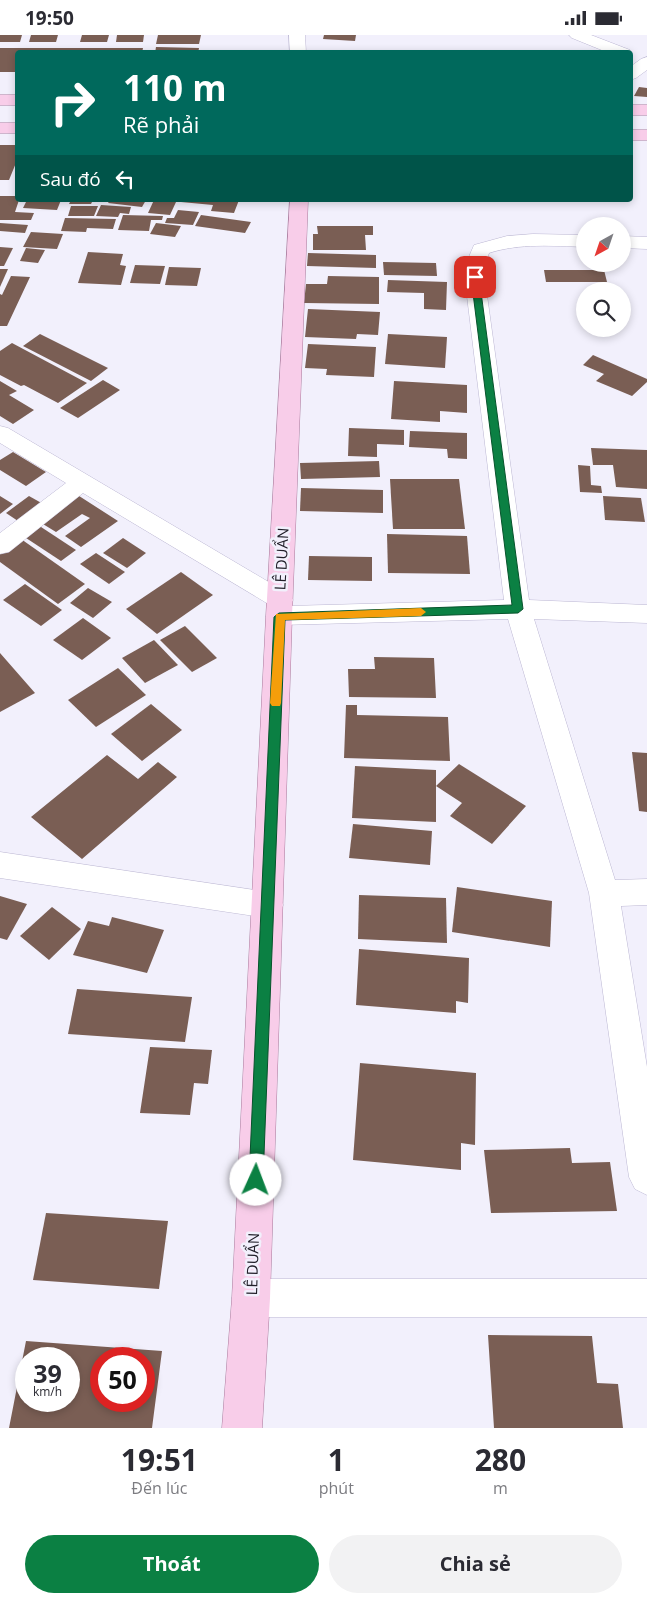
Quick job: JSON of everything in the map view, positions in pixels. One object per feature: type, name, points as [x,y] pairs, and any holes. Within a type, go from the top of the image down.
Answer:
[{"type":"main road","points":[[0,100],[15,100]]},
{"type":"main road","points":[[633,110],[647,110]]},
{"type":"main road","points":[[0,128],[15,128]]},
{"type":"main road","points":[[633,135],[647,135]]},
{"type":"main road","name":"LÊ DUẨN","points":[[242,1428],[251,1298],[299,202]]},
{"type":"street","points":[[297,35],[298,50]]},
{"type":"street","points":[[577,35],[616,50]]},
{"type":"street","points":[[633,56],[647,61]]},
{"type":"street","points":[[633,73],[647,61]]},
{"type":"street","points":[[576,241],[526,239],[506,241],[482,249],[475,266],[476,287],[518,609],[604,893],[647,1177]]},
{"type":"street","points":[[631,242],[647,243]]},
{"type":"street","points":[[0,433],[82,482],[280,608],[518,609],[647,614]]},
{"type":"street","points":[[0,547],[82,482]]},
{"type":"street","points":[[0,865],[268,905]]},
{"type":"street","points":[[604,893],[647,893]]},
{"type":"street","points":[[251,1298],[647,1298]]},
{"type":"building","points":[[0,35],[22,35],[20,42],[0,42]]},
{"type":"building","points":[[31,35],[58,35],[56,42],[29,42]]},
{"type":"building","points":[[82,35],[109,35],[107,42],[80,42]]},
{"type":"building","points":[[117,35],[144,35],[143,42],[116,42]]},
{"type":"building","points":[[158,35],[201,35],[199,44],[156,44]]},
{"type":"building","points":[[324,35],[356,35],[355,41],[323,39]]},
{"type":"building","points":[[156,47],[199,48],[199,50],[156,50]]},
{"type":"building","points":[[0,48],[143,48],[143,50],[15,50],[15,72],[0,72]]},
{"type":"building","points":[[639,87],[647,88],[647,97],[634,96]]},
{"type":"building","points":[[0,145],[15,145],[15,165],[9,180],[0,180]]},
{"type":"building","points":[[0,196],[15,196],[15,202],[18,202],[15,212],[34,213],[31,220],[0,220]]},
{"type":"building","points":[[26,202],[60,202],[57,210],[23,208]]},
{"type":"building","points":[[70,202],[92,202],[91,204],[69,204]]},
{"type":"building","points":[[109,202],[145,202],[142,207]]},
{"type":"building","points":[[153,202],[176,202],[170,215],[148,213]]},
{"type":"building","points":[[181,202],[238,202],[234,213],[211,211],[213,205]]},
{"type":"building","points":[[101,205],[131,207],[129,214],[120,213],[118,217],[96,216]]},
{"type":"building","points":[[71,206],[98,206],[94,216],[68,216]]},
{"type":"building","points":[[178,210],[199,212],[193,225],[165,223],[167,218],[174,218]]},
{"type":"building","points":[[123,215],[163,216],[162,220],[151,220],[149,231],[118,230]]},
{"type":"building","points":[[201,215],[251,222],[245,233],[195,226]]},
{"type":"building","points":[[65,218],[116,219],[113,229],[87,228],[86,232],[61,231]]},
{"type":"building","points":[[0,223],[28,225],[25,233],[0,231]]},
{"type":"building","points":[[156,223],[181,226],[175,237],[150,234]]},
{"type":"building","points":[[317,226],[373,226],[373,235],[365,235],[366,250],[313,250],[313,234],[318,234]]},
{"type":"building","points":[[31,232],[63,234],[57,249],[23,247]]},
{"type":"building","points":[[0,247],[13,248],[4,266],[0,266]]},
{"type":"building","points":[[26,248],[45,250],[38,263],[20,261]]},
{"type":"building","points":[[88,252],[123,254],[120,265],[126,266],[121,285],[78,283]]},
{"type":"building","points":[[308,253],[376,255],[376,268],[307,266]]},
{"type":"building","points":[[383,262],[436,263],[437,276],[384,275]]},
{"type":"building","points":[[135,265],[165,266],[160,284],[130,283]]},
{"type":"building","points":[[169,267],[201,268],[197,286],[165,285]]},
{"type":"building","points":[[0,269],[8,269],[0,287]]},
{"type":"building","points":[[544,270],[576,270],[576,273],[605,273],[607,282],[576,282],[546,282]]},
{"type":"building","points":[[11,276],[30,277],[7,326],[0,326],[0,294],[2,295]]},
{"type":"building","points":[[328,276],[379,277],[379,304],[304,303],[306,284],[327,284]]},
{"type":"building","points":[[388,280],[447,282],[446,310],[424,309],[424,293],[387,292]]},
{"type":"building","points":[[308,309],[380,312],[378,335],[357,334],[356,339],[305,337]]},
{"type":"building","points":[[40,334],[108,368],[91,381],[23,346]]},
{"type":"building","points":[[388,334],[447,337],[445,368],[385,364]]},
{"type":"building","points":[[12,343],[87,383],[58,403],[0,375],[0,351]]},
{"type":"building","points":[[308,344],[376,347],[374,377],[326,375],[327,369],[305,368]]},
{"type":"building","points":[[593,355],[647,379],[647,382],[632,396],[596,381],[604,374],[583,365]]},
{"type":"building","points":[[103,380],[120,390],[78,418],[60,408]]},
{"type":"building","points":[[0,381],[17,391],[9,395],[34,410],[13,424],[0,416]]},
{"type":"building","points":[[394,381],[467,385],[467,413],[440,411],[440,422],[391,419]]},
{"type":"building","points":[[349,428],[404,430],[404,445],[377,444],[377,457],[348,456]]},
{"type":"building","points":[[410,431],[467,433],[467,459],[448,458],[447,449],[409,447]]},
{"type":"building","points":[[591,448],[647,450],[647,489],[616,487],[613,465],[593,465]]},
{"type":"building","points":[[13,452],[46,472],[26,486],[0,470],[0,460]]},
{"type":"building","points":[[379,461],[380,477],[301,479],[300,463]]},
{"type":"building","points":[[578,465],[590,466],[591,485],[601,486],[602,493],[580,492]]},
{"type":"building","points":[[390,479],[459,479],[465,529],[393,529]]},
{"type":"building","points":[[301,488],[383,490],[383,513],[300,511]]},
{"type":"building","points":[[76,494],[118,521],[81,547],[65,536],[90,518],[82,514],[56,532],[38,521]]},
{"type":"building","points":[[0,496],[13,504],[0,514]]},
{"type":"building","points":[[29,496],[45,505],[21,523],[6,513]]},
{"type":"building","points":[[603,496],[641,498],[645,522],[605,520]]},
{"type":"building","points":[[38,525],[76,550],[61,561],[23,536]]},
{"type":"building","points":[[387,534],[467,536],[470,574],[388,573]]},
{"type":"building","points":[[123,538],[146,553],[127,568],[103,553]]},
{"type":"building","points":[[21,539],[85,584],[58,604],[0,562],[0,553]]},
{"type":"building","points":[[96,553],[125,572],[109,584],[80,564]]},
{"type":"building","points":[[309,556],[372,557],[372,581],[308,580]]},
{"type":"building","points":[[181,572],[213,595],[157,634],[126,609]]},
{"type":"building","points":[[25,584],[62,610],[41,626],[3,600]]},
{"type":"building","points":[[88,588],[112,602],[93,618],[70,603]]},
{"type":"building","points":[[83,618],[111,638],[82,660],[53,640]]},
{"type":"building","points":[[185,626],[217,658],[192,672],[160,640]]},
{"type":"building","points":[[154,640],[178,665],[145,683],[122,658]]},
{"type":"building","points":[[0,653],[35,693],[0,712]]},
{"type":"building","points":[[374,657],[434,658],[436,698],[349,697],[348,669],[375,669]]},
{"type":"building","points":[[118,668],[146,695],[96,727],[68,700]]},
{"type":"building","points":[[151,704],[182,730],[142,761],[111,734]]},
{"type":"building","points":[[346,705],[357,705],[357,715],[448,717],[450,761],[344,758]]},
{"type":"building","points":[[632,752],[647,753],[647,812],[639,811]]},
{"type":"building","points":[[107,755],[138,779],[158,762],[177,777],[82,859],[31,817]]},
{"type":"building","points":[[459,764],[526,806],[492,844],[450,816],[462,803],[436,786]]},
{"type":"building","points":[[355,766],[436,770],[436,822],[352,818]]},
{"type":"building","points":[[353,824],[432,831],[430,865],[349,858]]},
{"type":"building","points":[[457,887],[552,901],[550,947],[452,932]]},
{"type":"building","points":[[359,895],[446,898],[447,943],[358,939]]},
{"type":"building","points":[[0,896],[27,904],[7,940],[0,938]]},
{"type":"building","points":[[52,907],[81,929],[49,960],[20,936]]},
{"type":"building","points":[[112,917],[164,930],[147,973],[73,955],[88,921],[109,926]]},
{"type":"building","points":[[359,949],[469,958],[468,1003],[456,1001],[456,1013],[356,1005]]},
{"type":"building","points":[[77,989],[192,997],[185,1042],[68,1034]]},
{"type":"building","points":[[150,1047],[212,1050],[208,1084],[194,1083],[190,1115],[140,1113]]},
{"type":"building","points":[[360,1063],[476,1073],[475,1145],[461,1143],[461,1170],[353,1160]]},
{"type":"building","points":[[570,1148],[572,1163],[610,1162],[617,1211],[491,1213],[484,1150]]},
{"type":"building","points":[[46,1213],[168,1221],[159,1289],[33,1280]]},
{"type":"building","points":[[488,1335],[592,1336],[597,1383],[618,1384],[623,1428],[494,1428]]},
{"type":"building","points":[[26,1341],[108,1347],[90,1347],[90,1412],[154,1412],[152,1428],[9,1428],[15,1397],[15,1412],[80,1412],[80,1347],[25,1347]]},
{"type":"building","points":[[155,1350],[162,1351],[155,1405]]},
{"type":"slow traffic","points":[[276,703],[279,617],[421,612]]},
{"type":"route","points":[[256,1180],[279,617],[518,609],[475,277]]}]
